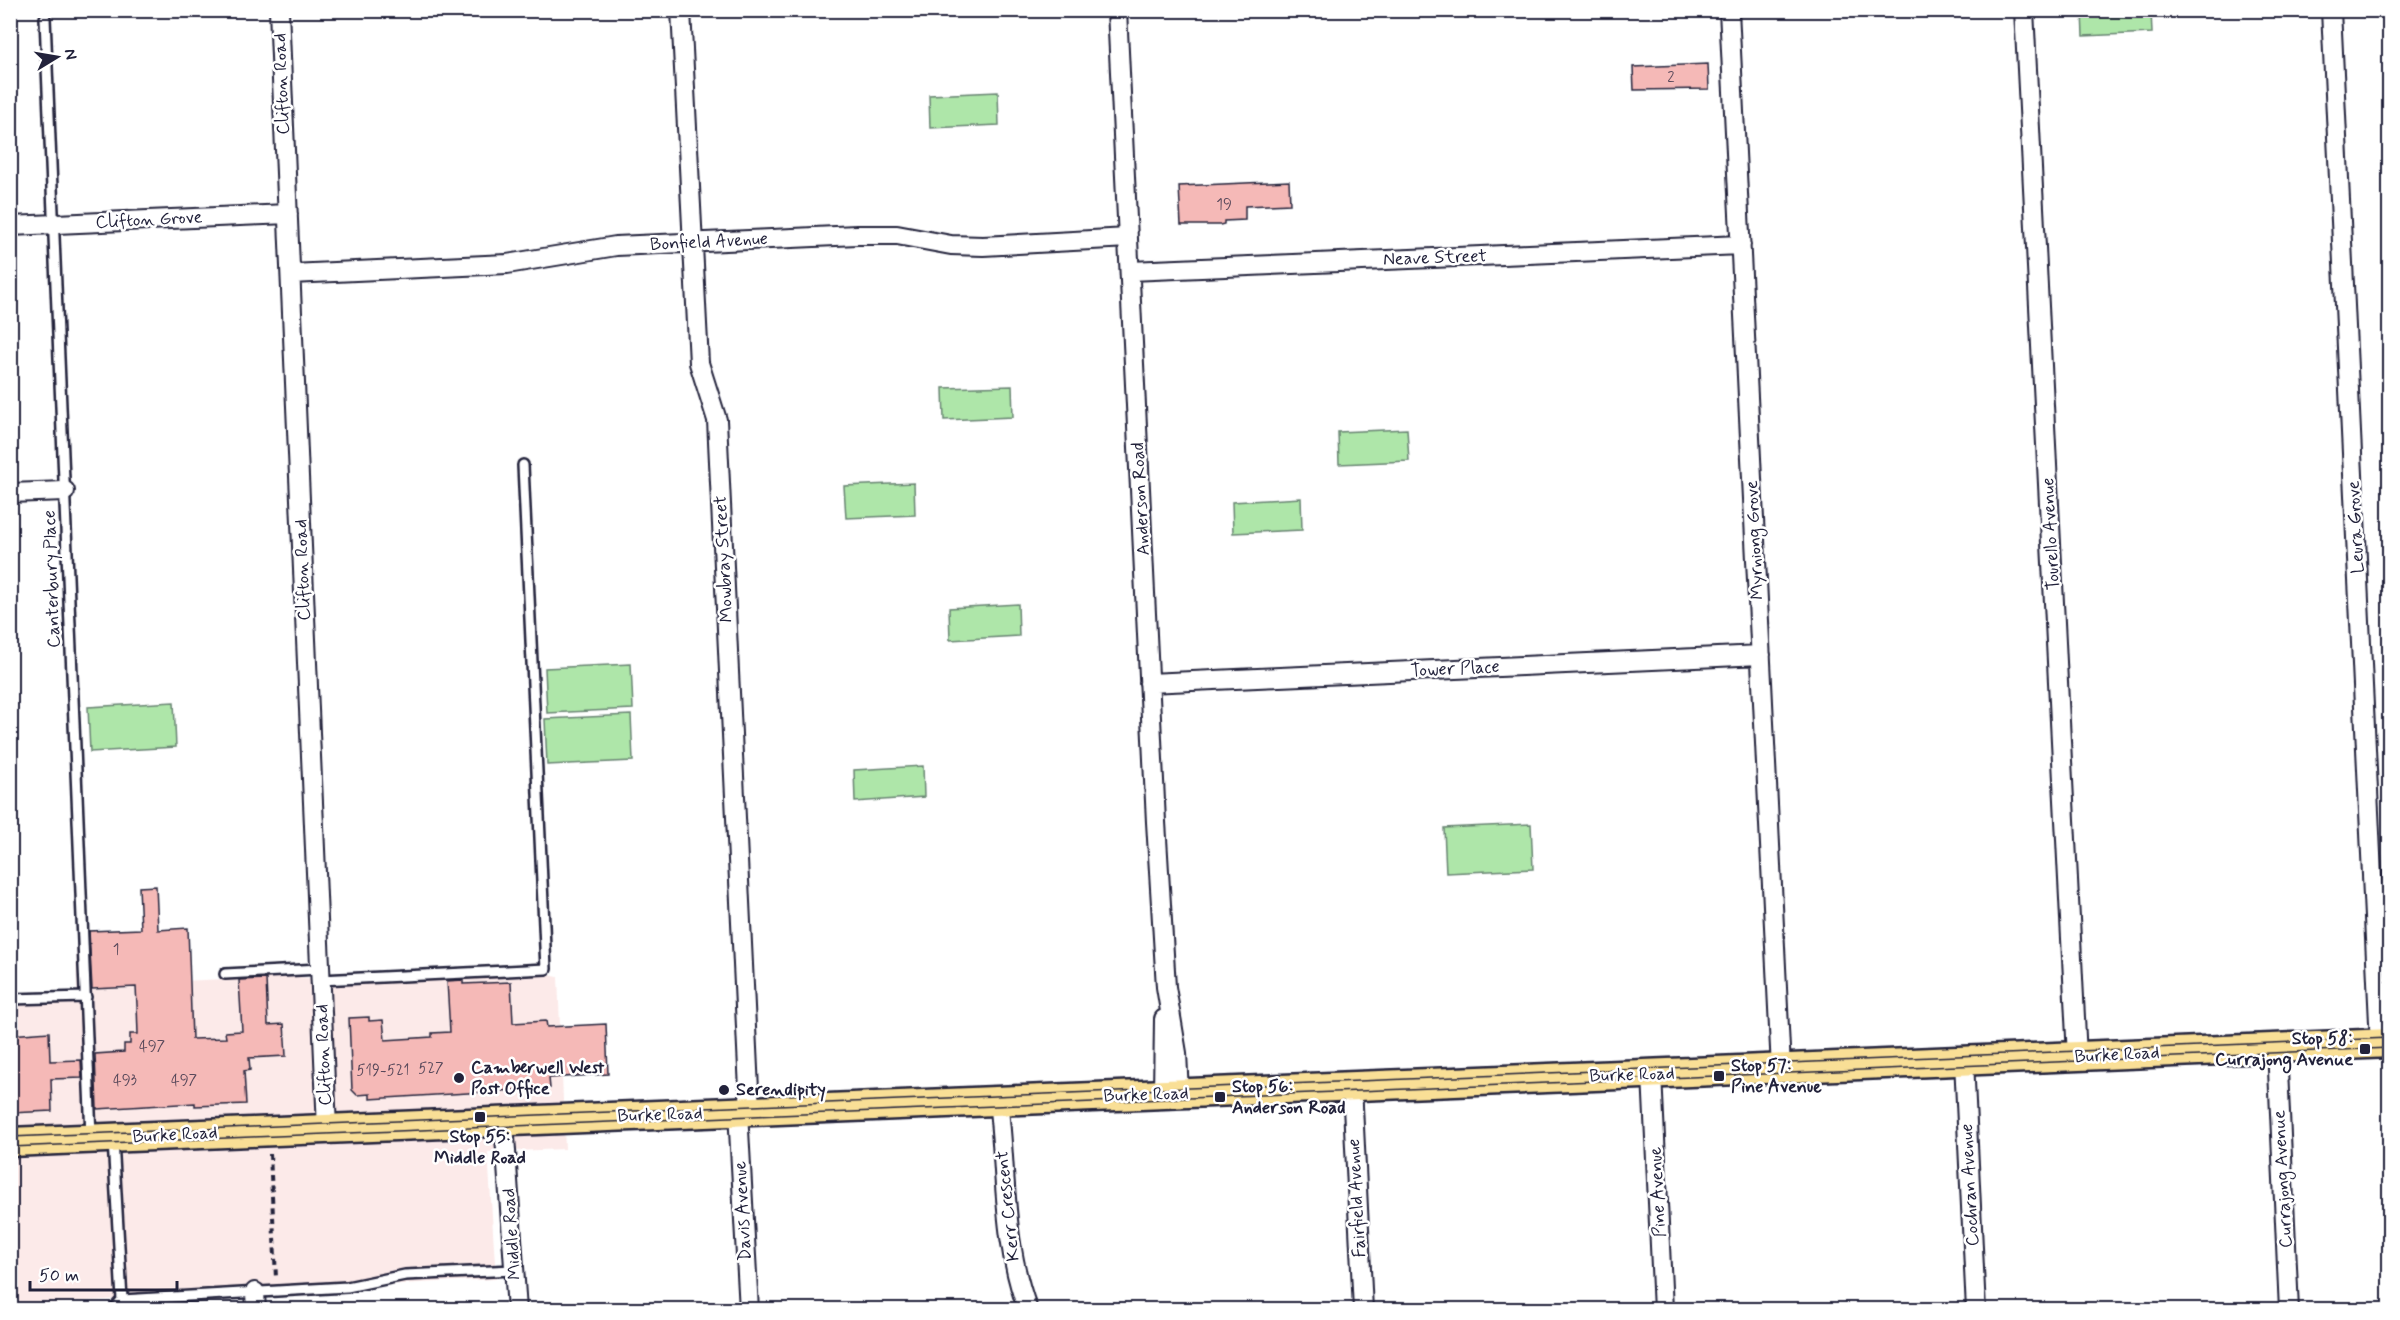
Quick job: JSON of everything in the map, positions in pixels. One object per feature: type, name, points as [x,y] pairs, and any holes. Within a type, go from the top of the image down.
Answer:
[{"type":"main road","name":"Burke Road","points":[[10,1142],[2385,1043]]},
{"type":"street","name":"Clifton Road","points":[[279,10],[327,1129]]},
{"type":"street","name":"Mowbray Street","points":[[681,10],[699,363],[717,420],[744,1111]]},
{"type":"street","name":"Anderson Road","points":[[1117,10],[1166,987],[1162,1052],[1171,1094]]},
{"type":"street","name":"Myrniong Grove","points":[[1729,10],[1781,1069]]},
{"type":"street","name":"Tourello Avenue","points":[[2024,10],[2077,1057]]},
{"type":"street","name":"Leura Grove","points":[[2331,10],[2385,1043]]},
{"type":"street","name":"Clifton Grove","points":[[10,226],[288,214]]},
{"type":"street","name":"Bonfield Avenue","points":[[291,274],[507,264],[600,247],[879,235],[951,245],[983,246],[1128,238]]},
{"type":"street","name":"Neave Street","points":[[1130,271],[1741,245]]},
{"type":"street","points":[[10,494],[65,491]]},
{"type":"street","name":"Tower Place","points":[[1149,683],[1761,656]]},
{"type":"street","name":"Currajong Avenue","points":[[2277,1048],[2289,1310]]},
{"type":"street","name":"Cochran Avenue","points":[[1964,1061],[1976,1310]]},
{"type":"street","name":"Pine Avenue","points":[[1652,1074],[1663,1310]]},
{"type":"street","name":"Fairfield Avenue","points":[[1352,1086],[1363,1310]]},
{"type":"street","name":"Kerr Crescent","points":[[998,1101],[1007,1229],[1016,1275],[1028,1310]]},
{"type":"street","name":"Davis Avenue","points":[[744,1111],[749,1310]]},
{"type":"street","name":"Middle Road","points":[[504,1122],[517,1310]]},
{"type":"lane","name":"Canterbury Place","points":[[45,18],[86,997],[122,1300]]},
{"type":"lane","points":[[225,974],[320,975],[546,969],[523,465]]},
{"type":"lane","points":[[10,999],[86,997]]},
{"type":"lane","points":[[113,1310],[122,1300],[256,1301],[276,1291],[347,1287],[405,1275],[514,1270]]},
{"type":"path","points":[[269,1131],[276,1291]]},
{"type":"shaded area","points":[[179,932],[182,981],[289,976],[348,982],[544,974],[558,977],[565,1149],[488,1152],[496,1279],[11,1305],[11,1001],[77,1001],[76,939]]},
{"type":"green space","points":[[2082,11],[2151,11],[2152,33],[2083,36]]},
{"type":"green space","points":[[998,92],[999,125],[930,128],[929,95]]},
{"type":"green space","points":[[1012,386],[1013,417],[944,420],[943,388]]},
{"type":"green space","points":[[1407,429],[1409,461],[1339,464],[1338,432]]},
{"type":"green space","points":[[914,483],[915,515],[846,518],[844,486]]},
{"type":"green space","points":[[1301,498],[1302,530],[1233,533],[1232,502]]},
{"type":"green space","points":[[1018,604],[1019,636],[950,640],[949,608]]},
{"type":"green space","points":[[631,664],[633,709],[547,713],[545,668]]},
{"type":"green space","points":[[174,702],[176,747],[90,752],[88,707]]},
{"type":"green space","points":[[631,715],[633,761],[547,765],[545,719]]},
{"type":"green space","points":[[923,766],[924,797],[855,802],[854,770]]},
{"type":"green space","points":[[1531,824],[1533,869],[1446,873],[1444,828]]},
{"type":"building","points":[[1708,64],[1709,89],[1634,90],[1633,67]]},
{"type":"building","points":[[1289,181],[1290,204],[1245,206],[1245,220],[1224,221],[1224,224],[1220,225],[1181,225],[1179,186]]},
{"type":"building","points":[[156,886],[158,930],[188,928],[192,1039],[226,1038],[225,1032],[242,1031],[239,980],[266,979],[268,1025],[284,1024],[286,1056],[249,1058],[250,1070],[244,1071],[246,1104],[195,1106],[195,1103],[97,1109],[95,1054],[124,1052],[124,1044],[130,1044],[130,1034],[138,1034],[137,1005],[136,987],[92,989],[89,931],[141,929],[139,887]]},
{"type":"building","points":[[463,980],[463,984],[511,982],[513,1023],[546,1021],[547,1027],[606,1024],[608,1074],[549,1078],[550,1088],[370,1099],[370,1094],[357,1095],[352,1090],[349,1018],[369,1017],[369,1021],[383,1020],[385,1040],[432,1037],[432,1033],[450,1032],[447,981]]},
{"type":"building","points":[[49,1032],[50,1061],[81,1060],[82,1078],[51,1079],[52,1111],[10,1113],[10,1035]]},
{"type":"tram line","points":[[10,1137],[2390,1038]]},
{"type":"tram line","points":[[10,1147],[2390,1048]]},
{"type":"place","name":"Stop 58: Currajong Avenue","points":[[2365,1049]]},
{"type":"place","name":"Stop 57: Pine Avenue","points":[[1719,1076]]},
{"type":"place","name":"Camberwell West Post Office","points":[[459,1078]]},
{"type":"place","name":"Serendipity","points":[[724,1090]]},
{"type":"place","name":"Stop 56: Anderson Road","points":[[1220,1097]]},
{"type":"place","name":"Stop 55: Middle Road","points":[[480,1117]]}]
